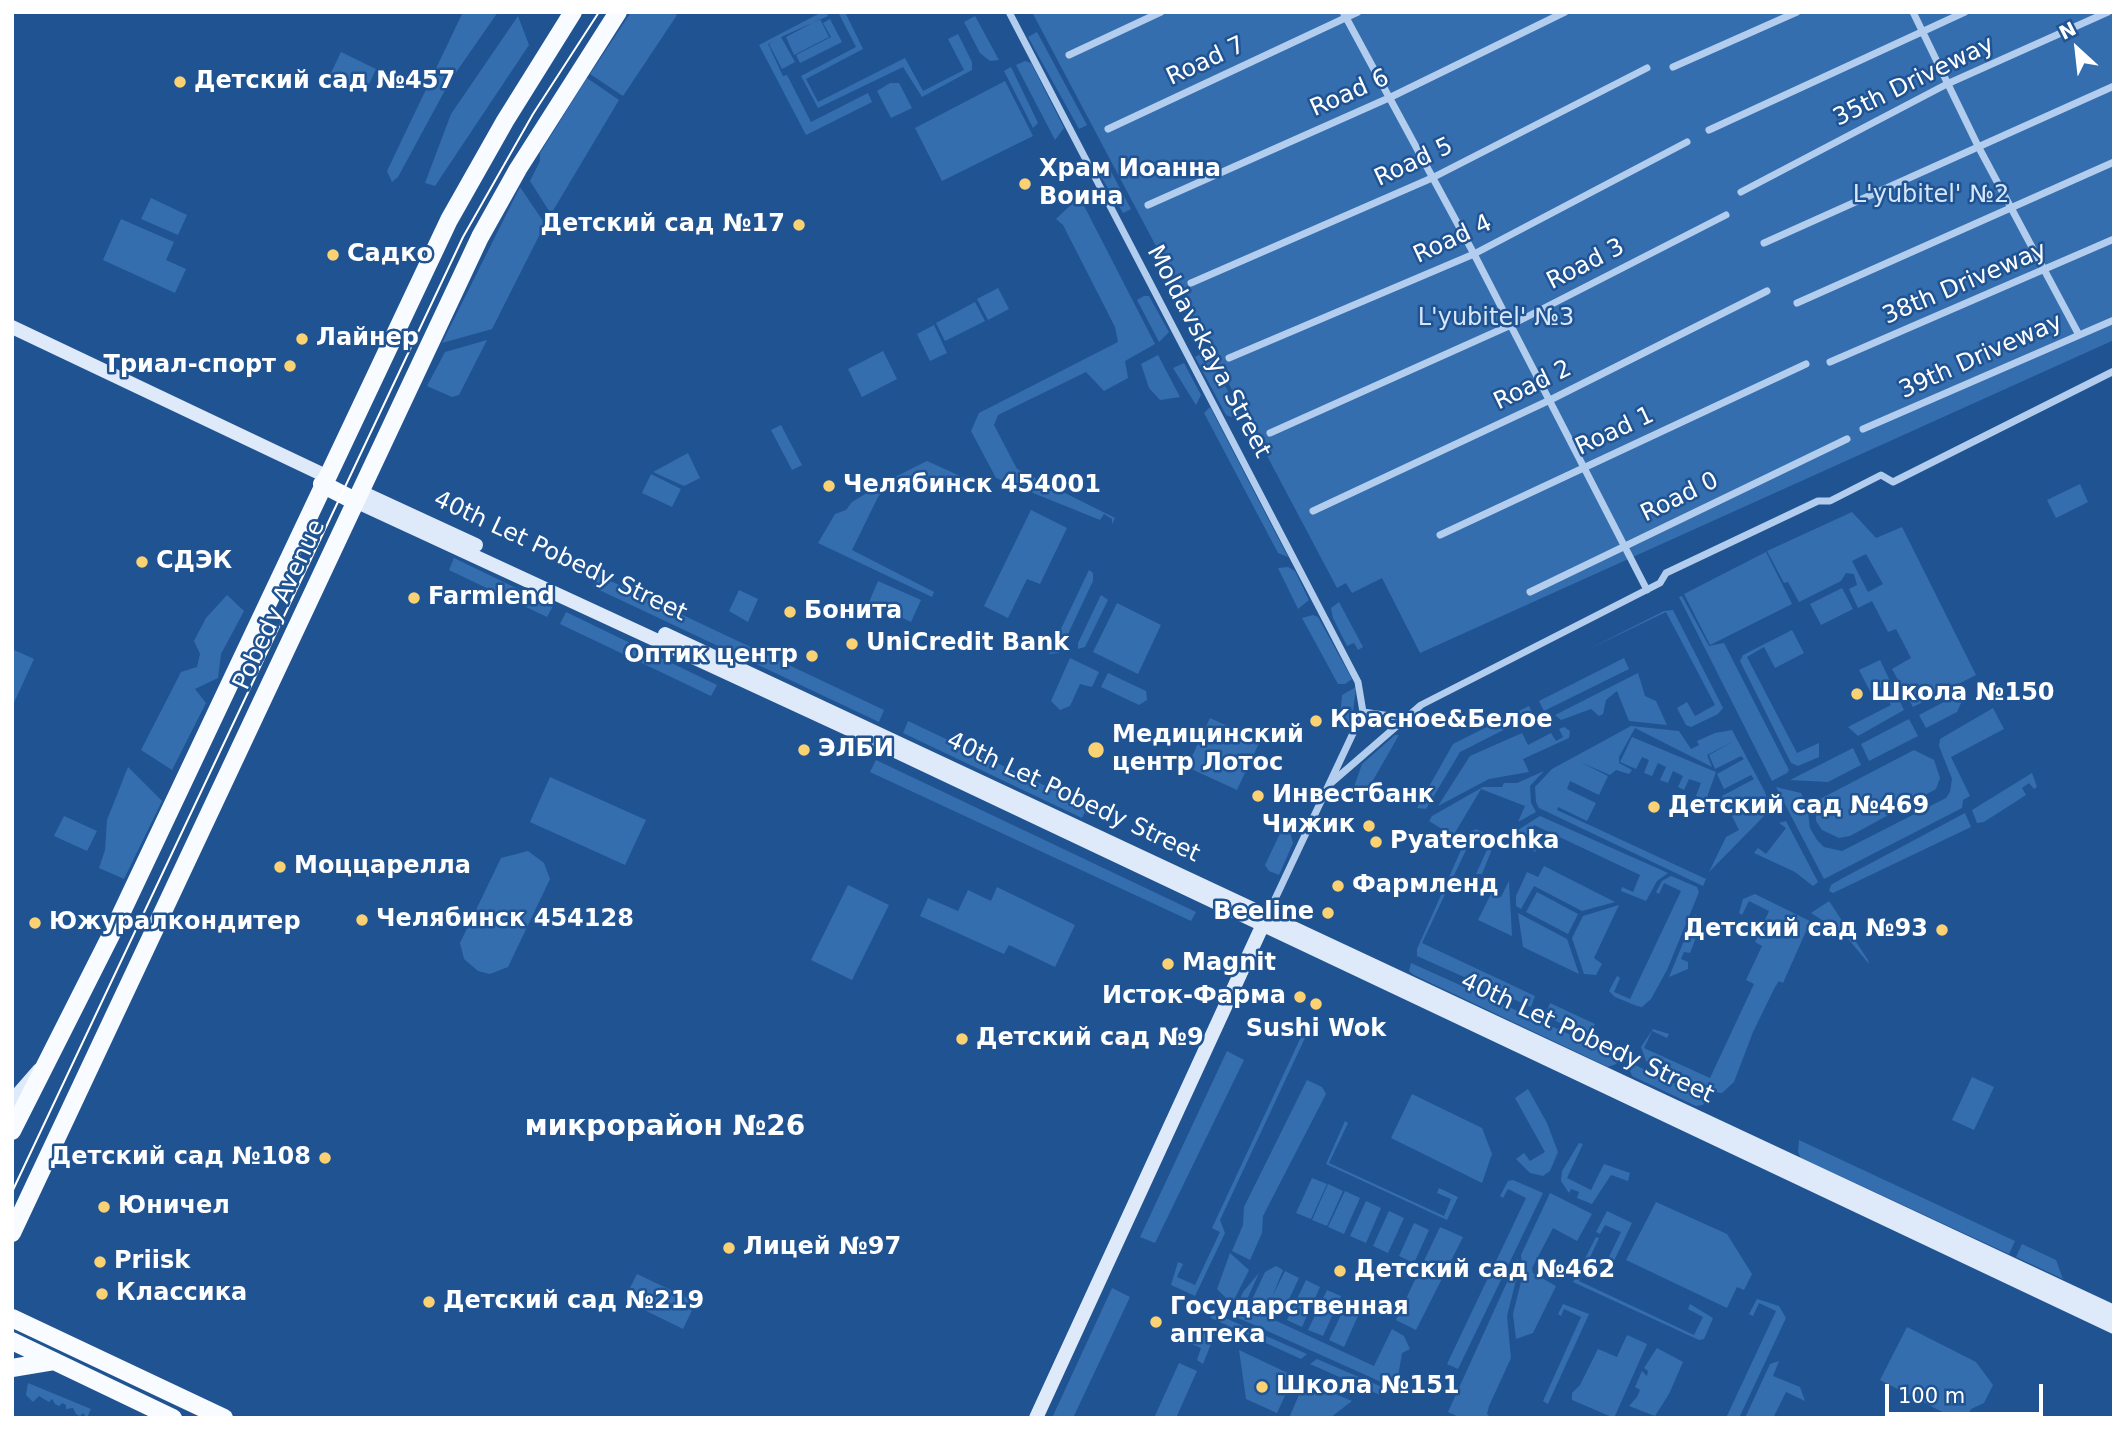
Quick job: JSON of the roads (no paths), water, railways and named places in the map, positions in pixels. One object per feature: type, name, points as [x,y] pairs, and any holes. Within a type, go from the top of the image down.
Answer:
[{"type":"main road","name":"Pobedy Avenue","points":[[12,1131],[50,1059],[458,203],[573,12]]},
{"type":"main road","name":"Pobedy Avenue","points":[[12,1233],[480,237],[524,158],[618,12]]},
{"type":"main road","name":"40th Let Pobedy Street","points":[[324,480],[357,496]]},
{"type":"main road","points":[[12,1318],[224,1418]]},
{"type":"main road","points":[[12,1341],[173,1418]]},
{"type":"main road","points":[[12,1368],[54,1361]]},
{"type":"street","name":"Moldavskaya Street","points":[[1009,12],[1358,682],[1363,712]]},
{"type":"street","points":[[1069,55],[1161,12]]},
{"type":"street","name":"Road 7","points":[[1108,129],[1344,15],[1358,12]]},
{"type":"street","name":"Road 6","points":[[1148,205],[1391,97],[1565,12]]},
{"type":"street","points":[[1674,67],[1797,12]]},
{"type":"street","points":[[1913,12],[1978,146],[2079,335]]},
{"type":"street","points":[[1709,130],[1965,12]]},
{"type":"street","name":"35th Driveway","points":[[1741,192],[1948,84],[2108,12]]},
{"type":"street","points":[[1344,15],[1391,97],[1474,254],[1647,590]]},
{"type":"street","name":"Road 5","points":[[1191,283],[1432,178],[1647,68]]},
{"type":"street","points":[[1764,243],[2114,86]]},
{"type":"street","name":"Road 4","points":[[1229,358],[1474,254],[1687,142]]},
{"type":"street","points":[[1797,303],[2114,162]]},
{"type":"street","name":"Road 3","points":[[1270,433],[1511,325],[1726,215]]},
{"type":"street","name":"38th Driveway","points":[[1830,362],[2114,239]]},
{"type":"street","name":"Road 2","points":[[1313,511],[1550,400],[1767,291]]},
{"type":"street","name":"39th Driveway","points":[[1863,429],[2114,320]]},
{"type":"street","name":"40th Let Pobedy Street","points":[[12,327],[324,480]]},
{"type":"street","name":"40th Let Pobedy Street","points":[[12,334],[324,480]]},
{"type":"street","name":"Road 1","points":[[1440,535],[1806,363]]},
{"type":"street","points":[[1328,786],[1421,705],[1660,583],[1666,573],[1818,501],[1830,501],[1881,475],[1893,482],[2114,371]]},
{"type":"street","name":"Road 0","points":[[1530,592],[1847,439]]},
{"type":"street","name":"40th Let Pobedy Street","points":[[357,496],[857,727],[1849,1195],[2114,1312]]},
{"type":"street","points":[[1035,1418],[1363,712],[1404,718]]},
{"type":"street","points":[[12,1101],[50,1059]]},
{"type":"street","name":"40th Let Pobedy Street","points":[[1849,1195],[2114,1328]]},
{"type":"tram line","points":[[12,1192],[463,237],[533,114],[599,12]]},
{"type":"place","name":"Детский сад №457","points":[[180,82]]},
{"type":"place","name":"Храм Иоанна Воина","points":[[1025,184]]},
{"type":"place","name":"Детский сад №17","points":[[799,225]]},
{"type":"place","name":"Садко","points":[[333,255]]},
{"type":"place","name":"Лайнер","points":[[302,339]]},
{"type":"place","name":"Tриал-спорт","points":[[290,366]]},
{"type":"place","name":"Челябинск 454001","points":[[829,486]]},
{"type":"place","name":"СДЭК","points":[[142,562]]},
{"type":"place","name":"Farmlend","points":[[414,598]]},
{"type":"place","name":"Бонита","points":[[790,612]]},
{"type":"place","name":"UniCredit Bank","points":[[852,644]]},
{"type":"place","name":"Оптик центр","points":[[812,656]]},
{"type":"place","name":"Школа №150","points":[[1857,694]]},
{"type":"place","name":"Красное&Белое","points":[[1316,721]]},
{"type":"place","name":"ЭЛБИ","points":[[804,750]]},
{"type":"place","name":"Медицинский центр Лотос","points":[[1096,750]]},
{"type":"place","name":"Инвестбанк","points":[[1258,796]]},
{"type":"place","name":"Детский сад №469","points":[[1654,807]]},
{"type":"place","name":"Чижик","points":[[1369,826]]},
{"type":"place","name":"Pyaterochka","points":[[1376,842]]},
{"type":"place","name":"Моццарелла","points":[[280,867]]},
{"type":"place","name":"Фармленд","points":[[1338,886]]},
{"type":"place","name":"Beeline","points":[[1328,913]]},
{"type":"place","name":"Челябинск 454128","points":[[362,920]]},
{"type":"place","name":"Южуралкондитер","points":[[35,923]]},
{"type":"place","name":"Детский сад №93","points":[[1942,930]]},
{"type":"place","name":"Magnit","points":[[1168,964]]},
{"type":"place","name":"Исток-Фарма","points":[[1300,997]]},
{"type":"place","name":"Sushi Wok","points":[[1316,1004]]},
{"type":"place","name":"Детский сад №9","points":[[962,1039]]},
{"type":"place","name":"Детский сад №108","points":[[325,1158]]},
{"type":"place","name":"Юничел","points":[[104,1207]]},
{"type":"place","name":"Лицей №97","points":[[729,1248]]},
{"type":"place","name":"Priisk","points":[[100,1262]]},
{"type":"place","name":"Детский сад №462","points":[[1340,1271]]},
{"type":"place","name":"Классика","points":[[102,1294]]},
{"type":"place","name":"Детский сад №219","points":[[429,1302]]},
{"type":"place","name":"Государственная аптека","points":[[1156,1322]]},
{"type":"place","name":"Школа №151","points":[[1262,1387]]},
{"type":"district","name":"микрорайон №26","points":[[665,1128]]},
{"type":"park label","name":"L'yubitel' №2","points":[[1931,196]]},
{"type":"park label","name":"L'yubitel' №3","points":[[1496,319]]}]
